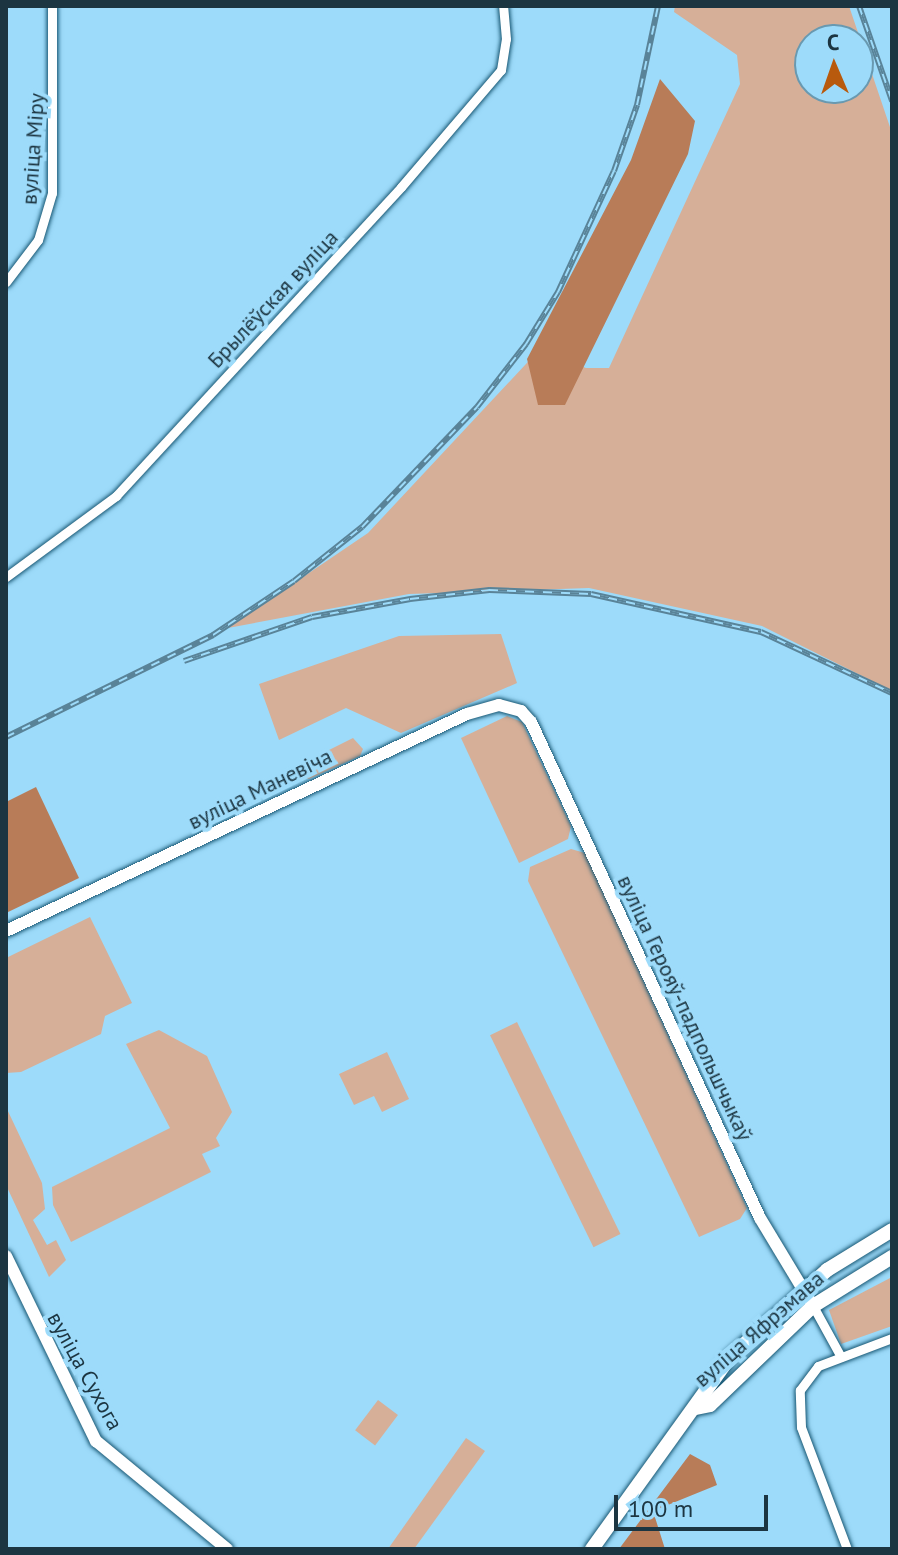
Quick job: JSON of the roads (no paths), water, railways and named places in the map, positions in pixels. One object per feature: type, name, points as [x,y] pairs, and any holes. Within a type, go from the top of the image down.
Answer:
[{"type":"main road","name":"вуліца Яфрэмава","points":[[592,1549],[696,1408],[699,1393],[729,1358],[802,1291],[892,1230]]},
{"type":"main road","name":"вуліца Яфрэмава","points":[[696,1408],[710,1405],[813,1306],[892,1257]]},
{"type":"street","name":"вуліца Міру","points":[[6,282],[38,240],[52,193],[52,6]]},
{"type":"street","name":"Брылёўская вуліца","points":[[6,577],[116,496],[420,165],[501,70],[506,39],[503,6]]},
{"type":"street","name":"вуліца Маневіча","points":[[6,931],[467,714],[510,706],[531,722]]},
{"type":"street","name":"вуліца Герояў-падпольшчыкаў","points":[[531,722],[760,1218],[813,1306]]},
{"type":"street","name":"вуліца Сухога","points":[[6,1256],[96,1441],[227,1549]]},
{"type":"street","points":[[813,1306],[841,1357]]},
{"type":"street","points":[[847,1549],[797,1404],[810,1371],[892,1338]]},
{"type":"railway","points":[[6,737],[213,635],[294,581],[362,527],[477,407],[526,344],[558,292],[614,171],[637,105],[658,6]]},
{"type":"railway","points":[[859,6],[892,101]]},
{"type":"railway","points":[[184,661],[312,617],[410,599],[489,590],[591,594],[761,632],[892,693]]}]
